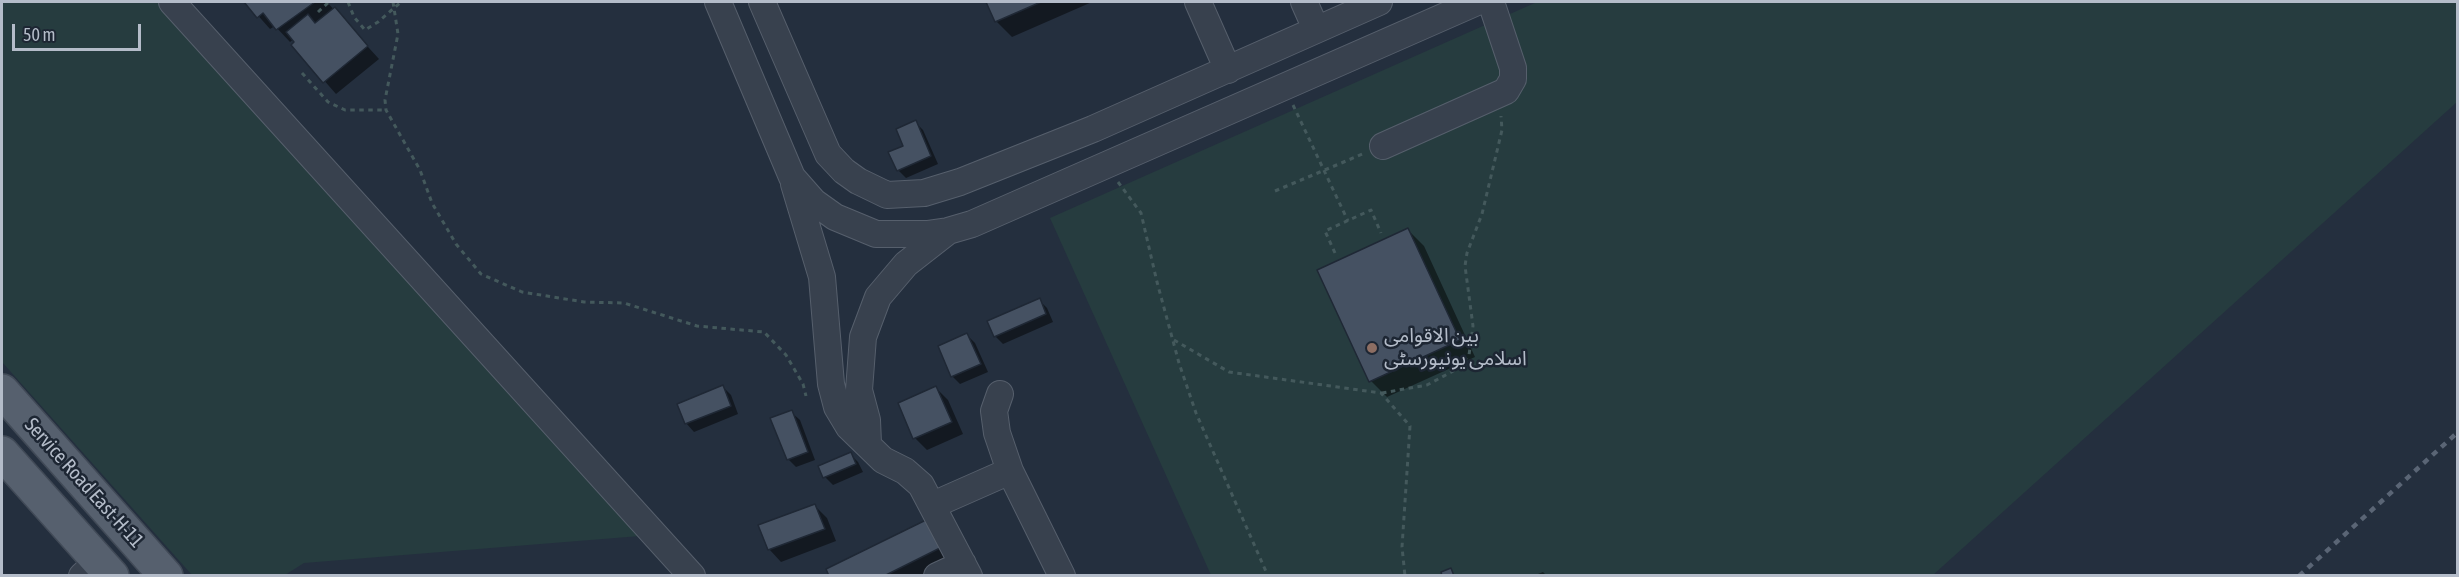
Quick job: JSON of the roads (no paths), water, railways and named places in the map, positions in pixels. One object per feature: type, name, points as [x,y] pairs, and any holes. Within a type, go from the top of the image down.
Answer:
[{"type":"main road","name":"Service Road East-H-11","points":[[2,391],[166,576]]},
{"type":"main road","name":"Service Road East-H-11","points":[[2,453],[97,571]]},
{"type":"street","points":[[172,2],[692,576]]},
{"type":"street","points":[[718,2],[792,177],[822,278],[831,384],[837,407],[849,427],[883,460],[905,471],[921,485],[933,505],[966,570],[937,576]]},
{"type":"street","points":[[762,2],[828,154],[844,171],[858,181],[887,195],[924,193],[960,182],[1093,129],[1379,2]]},
{"type":"street","points":[[1198,2],[1228,70]]},
{"type":"street","points":[[1304,2],[1316,30]]},
{"type":"street","points":[[792,177],[814,202],[835,217],[876,234],[927,234],[948,231],[972,224],[1477,2]]},
{"type":"street","points":[[1383,146],[1506,91],[1513,79],[1513,68],[1491,2]]},
{"type":"street","points":[[1093,129],[1108,165]]},
{"type":"street","points":[[868,443],[867,420],[859,390],[863,337],[874,307],[878,297],[906,264],[948,231]]},
{"type":"street","points":[[1000,394],[994,411],[994,422],[1010,471],[1062,576]]},
{"type":"street","points":[[933,505],[1010,471]]},
{"type":"railway","points":[[2299,576],[2458,432]]},
{"type":"place","name":"بین الاقوامی اسلامی یونیورسٹی","points":[[1372,348]]}]
